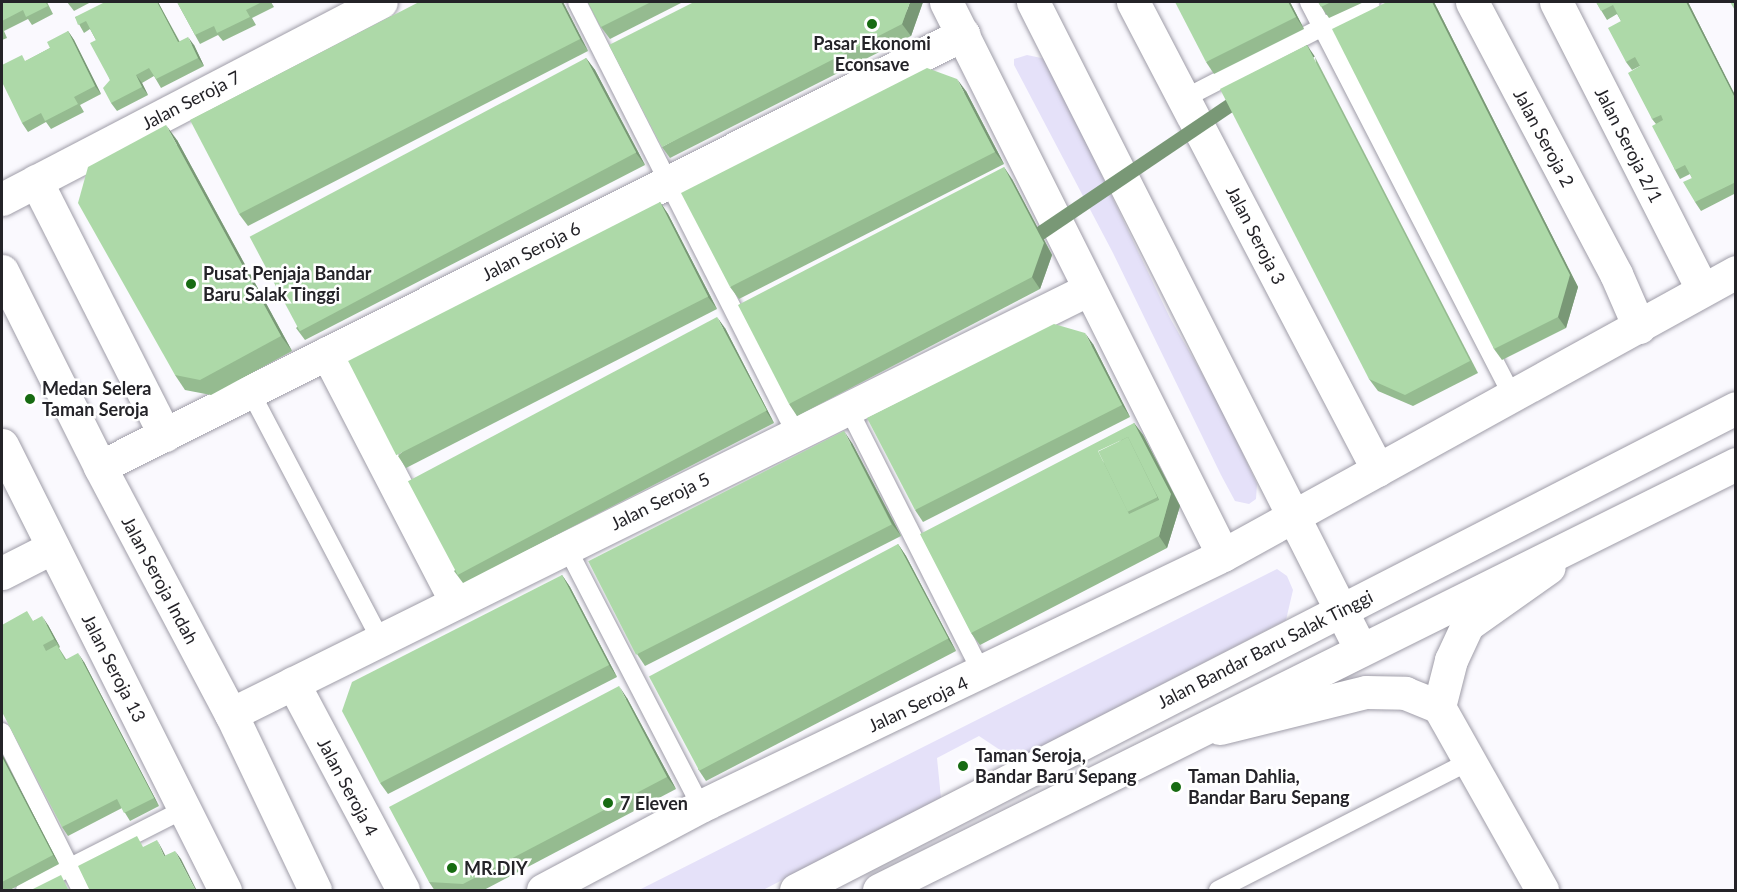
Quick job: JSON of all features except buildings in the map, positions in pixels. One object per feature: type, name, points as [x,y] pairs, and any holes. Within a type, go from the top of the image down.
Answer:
[{"type":"street","name":"Jalan Seroja 7","points":[[2,199],[381,2]]},
{"type":"street","points":[[946,2],[1223,555]]},
{"type":"street","points":[[1033,2],[1361,650]]},
{"type":"street","name":"Jalan Seroja 3","points":[[1133,2],[1378,470]]},
{"type":"street","name":"Jalan Seroja 2","points":[[1472,2],[1616,274],[1639,327]]},
{"type":"street","name":"Jalan Seroja 2/1","points":[[1556,2],[1702,289]]},
{"type":"street","name":"Jalan Seroja 6","points":[[100,467],[963,34]]},
{"type":"street","points":[[36,181],[165,435]]},
{"type":"street","name":"Jalan Seroja Indah","points":[[2,271],[100,467],[231,714],[315,891]]},
{"type":"street","name":"Jalan Seroja 4","points":[[543,891],[701,806],[982,673],[1223,555],[1513,398],[1702,289],[1736,272]]},
{"type":"street","name":"Jalan Seroja 5","points":[[231,714],[1089,289]]},
{"type":"street","points":[[327,353],[456,602]]},
{"type":"street","name":"Jalan Bandar Baru Salak Tinggi","points":[[796,891],[1736,408]]},
{"type":"street","name":"Jalan Seroja 13","points":[[2,445],[225,891]]},
{"type":"street","points":[[879,891],[1736,464]]},
{"type":"street","points":[[1439,707],[1451,660],[1467,625],[1605,528]]},
{"type":"street","points":[[2,573],[53,547]]},
{"type":"street","name":"Jalan Seroja 4","points":[[293,683],[403,891]]},
{"type":"street","points":[[1192,735],[1366,692],[1405,693],[1439,707],[1542,891]]},
{"type":"lane","points":[[577,2],[796,434]]},
{"type":"lane","points":[[1309,2],[1513,398]]},
{"type":"lane","points":[[1185,98],[1371,2]]},
{"type":"lane","points":[[250,392],[381,640]]},
{"type":"lane","points":[[848,408],[982,673]]},
{"type":"lane","points":[[567,548],[701,806]]},
{"type":"lane","points":[[2,732],[81,891]]},
{"type":"lane","points":[[1218,891],[1470,761]]},
{"type":"lane","points":[[25,891],[185,809]]},
{"type":"shaded area","points":[[1027,55],[1046,59],[1170,318],[1220,405],[1257,484],[1256,499],[1249,504],[1235,501],[1221,475],[1113,253],[1014,65],[1014,59]]},
{"type":"shaded area","points":[[1277,569],[1287,576],[1293,590],[1286,620],[1015,760],[979,736],[937,758],[941,798],[763,890],[639,890]]},
{"type":"place","name":"Pasar Ekonomi Econsave","points":[[872,24]]},
{"type":"place","name":"Pusat Penjaja Bandar Baru Salak Tinggi","points":[[191,284]]},
{"type":"place","name":"Medan Selera Taman Seroja","points":[[30,399]]},
{"type":"place","name":"Taman Seroja, Bandar Baru Sepang","points":[[963,766]]},
{"type":"place","name":"Taman Dahlia, Bandar Baru Sepang","points":[[1176,787]]},
{"type":"place","name":"7 Eleven","points":[[608,803]]},
{"type":"place","name":"MR.DIY","points":[[452,868]]}]
